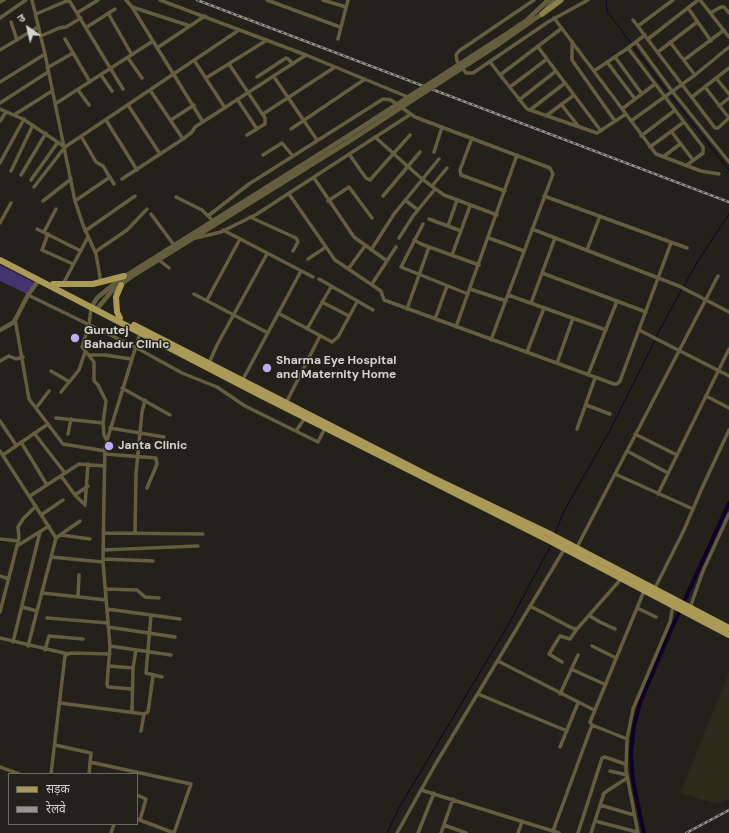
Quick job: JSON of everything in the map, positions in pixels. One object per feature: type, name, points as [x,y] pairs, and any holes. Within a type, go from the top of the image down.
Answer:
[{"type":"main road","points":[[542,14],[561,0]]},
{"type":"main road","points":[[0,260],[140,333],[559,542],[676,605],[729,628]]},
{"type":"main road","points":[[53,284],[101,282],[124,276]]},
{"type":"main road","points":[[42,281],[53,284],[94,308],[120,318],[209,363],[285,405],[305,418],[549,537]]},
{"type":"main road","points":[[120,318],[117,312],[116,297],[121,285]]},
{"type":"main road","points":[[576,551],[621,579],[644,591],[653,592]]},
{"type":"main road","points":[[688,610],[729,635]]},
{"type":"street","points":[[0,2],[4,0]]},
{"type":"street","points":[[0,18],[26,0]]},
{"type":"street","points":[[32,0],[65,147],[75,201],[85,231],[95,252],[101,282]]},
{"type":"street","points":[[36,14],[69,0],[87,27],[123,89]]},
{"type":"street","points":[[77,13],[98,0]]},
{"type":"street","points":[[126,0],[132,7],[194,105],[203,122]]},
{"type":"street","points":[[160,0],[306,55],[408,97]]},
{"type":"street","points":[[266,0],[340,27]]},
{"type":"street","points":[[280,5],[282,0]]},
{"type":"street","points":[[323,0],[346,7]]},
{"type":"street","points":[[338,39],[348,0]]},
{"type":"street","points":[[534,0],[458,51],[456,55],[457,61],[468,74],[490,62],[554,18],[565,14],[588,0]]},
{"type":"street","points":[[94,308],[133,273],[213,221],[346,140],[408,97],[498,42],[527,20],[548,0]]},
{"type":"street","points":[[107,440],[104,434],[103,423],[106,401],[98,385],[94,381],[94,365],[89,355],[82,347],[94,308],[106,289],[124,276],[159,260],[194,238],[542,14],[554,0]]},
{"type":"street","points":[[638,26],[673,0]]},
{"type":"street","points":[[594,71],[635,43],[647,37],[698,0],[729,37]]},
{"type":"street","points":[[132,7],[190,26]]},
{"type":"street","points":[[710,13],[721,7],[724,7],[729,13]]},
{"type":"street","points":[[688,8],[711,41]]},
{"type":"street","points":[[87,27],[115,9]]},
{"type":"street","points":[[108,13],[142,78]]},
{"type":"street","points":[[157,48],[205,16]]},
{"type":"street","points":[[40,36],[59,28],[66,27],[81,18]]},
{"type":"street","points":[[554,18],[641,136],[658,155],[701,171],[719,174]]},
{"type":"street","points":[[633,20],[716,129],[729,118],[705,87]]},
{"type":"street","points":[[11,22],[17,40]]},
{"type":"street","points":[[658,52],[697,22]]},
{"type":"street","points":[[0,50],[38,27]]},
{"type":"street","points":[[500,75],[562,28]]},
{"type":"street","points":[[34,187],[65,147],[239,30]]},
{"type":"street","points":[[684,60],[724,30]]},
{"type":"street","points":[[65,39],[90,82]]},
{"type":"street","points":[[206,78],[267,40]]},
{"type":"street","points":[[55,104],[153,41]]},
{"type":"street","points":[[572,41],[572,60],[615,121]]},
{"type":"street","points":[[670,42],[694,75]]},
{"type":"street","points":[[635,43],[672,92],[729,162]]},
{"type":"street","points":[[631,121],[672,92],[729,46]]},
{"type":"street","points":[[538,47],[601,131]]},
{"type":"street","points":[[629,48],[704,150],[687,165]]},
{"type":"street","points":[[0,102],[73,53]]},
{"type":"street","points":[[0,82],[45,54]]},
{"type":"street","points":[[122,179],[183,139],[192,132],[195,127],[306,55]]},
{"type":"street","points":[[615,57],[642,94]]},
{"type":"street","points":[[257,77],[286,58],[292,64]]},
{"type":"street","points":[[510,87],[547,59]]},
{"type":"street","points":[[194,60],[225,108]]},
{"type":"street","points":[[490,62],[519,100],[530,110],[594,133],[601,131],[626,114]]},
{"type":"street","points":[[607,62],[635,99]]},
{"type":"street","points":[[229,64],[249,92],[263,114],[266,122],[247,135]]},
{"type":"street","points":[[263,114],[335,67]]},
{"type":"street","points":[[692,97],[729,69]]},
{"type":"street","points":[[519,100],[556,71]]},
{"type":"street","points":[[101,75],[112,91]]},
{"type":"street","points":[[274,77],[317,140]]},
{"type":"street","points":[[716,78],[729,94]]},
{"type":"street","points":[[291,129],[365,80]]},
{"type":"street","points":[[530,110],[565,83]]},
{"type":"street","points":[[622,109],[655,84]]},
{"type":"street","points":[[78,90],[89,105]]},
{"type":"street","points":[[150,90],[183,139]]},
{"type":"street","points":[[14,115],[52,91]]},
{"type":"street","points":[[546,116],[574,95]]},
{"type":"street","points":[[719,106],[729,98]]},
{"type":"street","points":[[208,216],[249,184],[292,155],[383,99],[391,100],[410,114],[552,169],[553,174],[491,340]]},
{"type":"street","points":[[237,100],[257,129]]},
{"type":"street","points":[[561,104],[580,128]]},
{"type":"street","points":[[171,120],[194,105]]},
{"type":"street","points":[[128,106],[160,154]]},
{"type":"street","points":[[0,109],[33,124],[65,147]]},
{"type":"street","points":[[641,136],[674,111]]},
{"type":"street","points":[[0,121],[6,112]]},
{"type":"street","points":[[194,238],[223,230],[250,218],[314,178],[410,114]]},
{"type":"street","points":[[0,163],[24,119]]},
{"type":"street","points":[[106,120],[137,170]]},
{"type":"street","points":[[650,147],[684,122]]},
{"type":"street","points":[[11,171],[33,124]]},
{"type":"street","points":[[434,152],[442,127]]},
{"type":"street","points":[[671,131],[693,160]]},
{"type":"street","points":[[22,175],[46,133]]},
{"type":"street","points":[[349,154],[370,180],[410,135]]},
{"type":"street","points":[[81,136],[96,162],[103,166],[114,184]]},
{"type":"street","points":[[375,137],[434,188],[470,206],[497,215]]},
{"type":"street","points":[[472,138],[460,170],[461,175],[506,191]]},
{"type":"street","points":[[31,180],[58,142]]},
{"type":"street","points":[[263,154],[282,143],[292,155]]},
{"type":"street","points":[[663,157],[680,144]]},
{"type":"street","points":[[383,196],[420,152]]},
{"type":"street","points":[[456,327],[506,191],[517,155]]},
{"type":"street","points":[[723,155],[729,157]]},
{"type":"street","points":[[371,250],[394,214],[439,158]]},
{"type":"street","points":[[399,238],[448,168]]},
{"type":"street","points":[[75,201],[110,176]]},
{"type":"street","points":[[314,178],[351,234],[387,261]]},
{"type":"street","points":[[43,201],[71,179]]},
{"type":"street","points":[[328,200],[349,187],[372,218]]},
{"type":"street","points":[[289,194],[335,260],[381,291],[383,299],[614,384],[618,383],[671,243]]},
{"type":"street","points":[[85,231],[135,196]]},
{"type":"street","points":[[544,196],[686,248]]},
{"type":"street","points":[[176,197],[202,210],[213,221]]},
{"type":"street","points":[[405,200],[418,210]]},
{"type":"street","points":[[448,226],[457,200]]},
{"type":"street","points":[[0,223],[11,203]]},
{"type":"street","points":[[452,255],[470,206]]},
{"type":"street","points":[[56,209],[46,233],[42,250],[73,264]]},
{"type":"street","points":[[95,252],[127,230],[147,209]]},
{"type":"street","points":[[151,214],[174,246]]},
{"type":"street","points":[[587,250],[600,216]]},
{"type":"street","points":[[250,218],[296,238],[298,242],[293,251]]},
{"type":"street","points":[[429,219],[461,230]]},
{"type":"street","points":[[423,224],[400,267],[468,294]]},
{"type":"street","points":[[37,229],[80,251]]},
{"type":"street","points":[[532,229],[679,286],[729,312]]},
{"type":"street","points":[[223,230],[313,277]]},
{"type":"street","points":[[63,284],[88,237]]},
{"type":"street","points":[[489,238],[524,251]]},
{"type":"street","points":[[531,303],[555,238]]},
{"type":"street","points":[[207,300],[240,239]]},
{"type":"street","points":[[414,240],[479,265]]},
{"type":"street","points":[[349,268],[366,246]]},
{"type":"street","points":[[308,259],[326,247]]},
{"type":"street","points":[[372,284],[396,247]]},
{"type":"street","points":[[407,309],[429,247]]},
{"type":"street","points":[[209,363],[267,254]]},
{"type":"street","points":[[159,260],[169,268]]},
{"type":"street","points":[[242,381],[301,270]]},
{"type":"street","points":[[542,273],[646,312]]},
{"type":"street","points":[[576,551],[635,434],[680,351],[718,276]]},
{"type":"street","points":[[319,280],[373,310]]},
{"type":"street","points":[[0,330],[11,324],[28,295],[42,281]]},
{"type":"street","points":[[435,319],[447,286]]},
{"type":"street","points":[[307,329],[331,287]]},
{"type":"street","points":[[470,289],[506,301]]},
{"type":"street","points":[[194,294],[268,333]]},
{"type":"street","points":[[28,295],[135,347],[182,373],[223,390],[245,406],[318,442],[325,428]]},
{"type":"street","points":[[508,295],[606,330]]},
{"type":"street","points":[[588,375],[617,301]]},
{"type":"street","points":[[322,302],[349,316]]},
{"type":"street","points":[[278,313],[329,342],[335,341],[357,302]]},
{"type":"street","points":[[527,352],[544,308]]},
{"type":"street","points":[[557,363],[573,318]]},
{"type":"street","points":[[15,319],[23,357],[28,397],[63,444],[105,452],[156,458],[156,464],[147,488]]},
{"type":"street","points":[[639,330],[729,376]]},
{"type":"street","points":[[132,689],[107,686],[110,646],[103,561],[103,532],[105,452],[107,440],[140,333]]},
{"type":"street","points":[[285,405],[320,336]]},
{"type":"street","points":[[658,494],[729,349]]},
{"type":"street","points":[[61,392],[68,381],[79,370],[85,352]]},
{"type":"street","points":[[89,355],[105,355],[131,359]]},
{"type":"street","points":[[0,361],[10,356],[16,359],[23,357]]},
{"type":"street","points":[[52,371],[68,381]]},
{"type":"street","points":[[577,429],[595,378]]},
{"type":"street","points":[[122,388],[170,415]]},
{"type":"street","points":[[36,408],[49,391]]},
{"type":"street","points":[[706,396],[729,408]]},
{"type":"street","points":[[135,533],[138,456],[145,400]]},
{"type":"street","points":[[586,405],[610,414]]},
{"type":"street","points":[[56,418],[103,423]]},
{"type":"street","points":[[296,431],[305,418]]},
{"type":"street","points":[[68,434],[70,419]]},
{"type":"street","points":[[0,423],[16,445]]},
{"type":"street","points":[[3,455],[48,424]]},
{"type":"street","points":[[110,428],[164,437]]},
{"type":"street","points":[[653,592],[729,430]]},
{"type":"street","points":[[34,433],[65,473]]},
{"type":"street","points":[[635,434],[677,455]]},
{"type":"street","points":[[21,442],[47,485]]},
{"type":"street","points":[[0,451],[56,538]]},
{"type":"street","points":[[627,451],[668,473]]},
{"type":"street","points":[[30,496],[79,464],[105,466]]},
{"type":"street","points":[[61,476],[84,505],[86,504],[88,486],[88,464]]},
{"type":"street","points":[[615,474],[692,509]]},
{"type":"street","points":[[75,495],[88,486]]},
{"type":"street","points":[[42,515],[64,500]]},
{"type":"street","points":[[0,612],[17,546],[20,524],[36,506]]},
{"type":"street","points":[[688,610],[700,578],[729,514]]},
{"type":"street","points":[[28,646],[43,593],[56,538],[80,521]]},
{"type":"street","points":[[17,546],[49,526]]},
{"type":"street","points":[[13,642],[40,532]]},
{"type":"street","points":[[103,532],[204,534]]},
{"type":"street","points":[[61,535],[90,539]]},
{"type":"street","points":[[0,540],[18,540]]},
{"type":"street","points":[[103,550],[198,546]]},
{"type":"street","points":[[398,833],[421,790],[566,546]]},
{"type":"street","points":[[51,556],[103,561],[153,561]]},
{"type":"street","points":[[78,597],[79,575]]},
{"type":"street","points":[[0,576],[9,579]]},
{"type":"street","points":[[562,662],[549,654],[560,636],[570,639],[621,579]]},
{"type":"street","points":[[106,589],[137,590],[145,597],[159,598]]},
{"type":"street","points":[[553,831],[592,725],[590,722],[594,710],[644,591]]},
{"type":"street","points":[[43,593],[106,600]]},
{"type":"street","points":[[595,821],[638,832],[627,777],[627,739],[633,709],[676,605]]},
{"type":"street","points":[[530,606],[572,628],[577,629]]},
{"type":"street","points":[[22,607],[37,611]]},
{"type":"street","points":[[636,608],[656,617]]},
{"type":"street","points":[[107,609],[180,619]]},
{"type":"street","points":[[151,615],[146,651],[146,673],[153,676],[162,677]]},
{"type":"street","points":[[590,616],[615,629]]},
{"type":"street","points":[[47,618],[108,625],[149,634],[175,637]]},
{"type":"street","points":[[45,650],[49,636],[83,639]]},
{"type":"street","points":[[0,638],[28,646],[68,654],[110,654]]},
{"type":"street","points":[[110,646],[170,655]]},
{"type":"street","points":[[592,646],[616,658]]},
{"type":"street","points":[[132,712],[133,668],[136,650]]},
{"type":"street","points":[[51,773],[65,657],[68,654]]},
{"type":"street","points":[[560,694],[578,655]]},
{"type":"street","points":[[498,661],[560,694],[594,710]]},
{"type":"street","points":[[109,666],[133,668]]},
{"type":"street","points":[[571,669],[604,684]]},
{"type":"street","points":[[141,731],[144,714],[148,712],[153,676]]},
{"type":"street","points":[[478,694],[567,731]]},
{"type":"street","points":[[60,703],[144,714]]},
{"type":"street","points":[[560,747],[578,703]]},
{"type":"street","points":[[592,725],[627,739]]},
{"type":"street","points":[[55,745],[89,752],[91,754],[89,773]]},
{"type":"street","points":[[578,833],[602,758],[605,757],[626,764]]},
{"type":"street","points":[[90,762],[191,784],[174,833],[138,820],[146,799],[138,795]]},
{"type":"street","points":[[0,767],[16,773]]},
{"type":"street","points":[[610,771],[627,777]]},
{"type":"street","points":[[591,833],[604,792],[627,777]]},
{"type":"street","points":[[421,790],[453,799],[546,831],[559,833]]},
{"type":"street","points":[[418,833],[434,793]]},
{"type":"street","points":[[442,833],[453,799]]},
{"type":"street","points":[[600,805],[634,815]]},
{"type":"street","points":[[518,833],[522,822]]},
{"type":"street","points":[[444,825],[466,833]]},
{"type":"shaded area","points":[[0,265],[35,283],[27,294],[0,281]]},
{"type":"shaded area","points":[[729,673],[729,799],[717,804],[680,793]]},
{"type":"waterway","points":[[606,0],[607,11],[631,43]]},
{"type":"waterway","points":[[633,46],[668,93]]},
{"type":"waterway","points":[[670,95],[729,170]]},
{"type":"waterway","points":[[684,286],[698,261],[729,214]]},
{"type":"waterway","points":[[656,337],[682,289]]},
{"type":"waterway","points":[[555,534],[563,513],[610,430],[655,340]]},
{"type":"waterway","points":[[644,833],[633,781],[631,753],[634,726],[640,703],[667,639],[729,503]]},
{"type":"waterway","points":[[387,833],[399,808],[507,627],[551,545]]},
{"type":"railway","points":[[197,0],[729,202]]},
{"type":"railway","points":[[686,833],[729,810]]},
{"type":"place","name":"Gurutej Bahadur Clinic","points":[[75,338]]},
{"type":"place","name":"Sharma Eye Hospital and Maternity Home","points":[[267,368]]},
{"type":"place","name":"Janta Clinic","points":[[109,446]]}]
